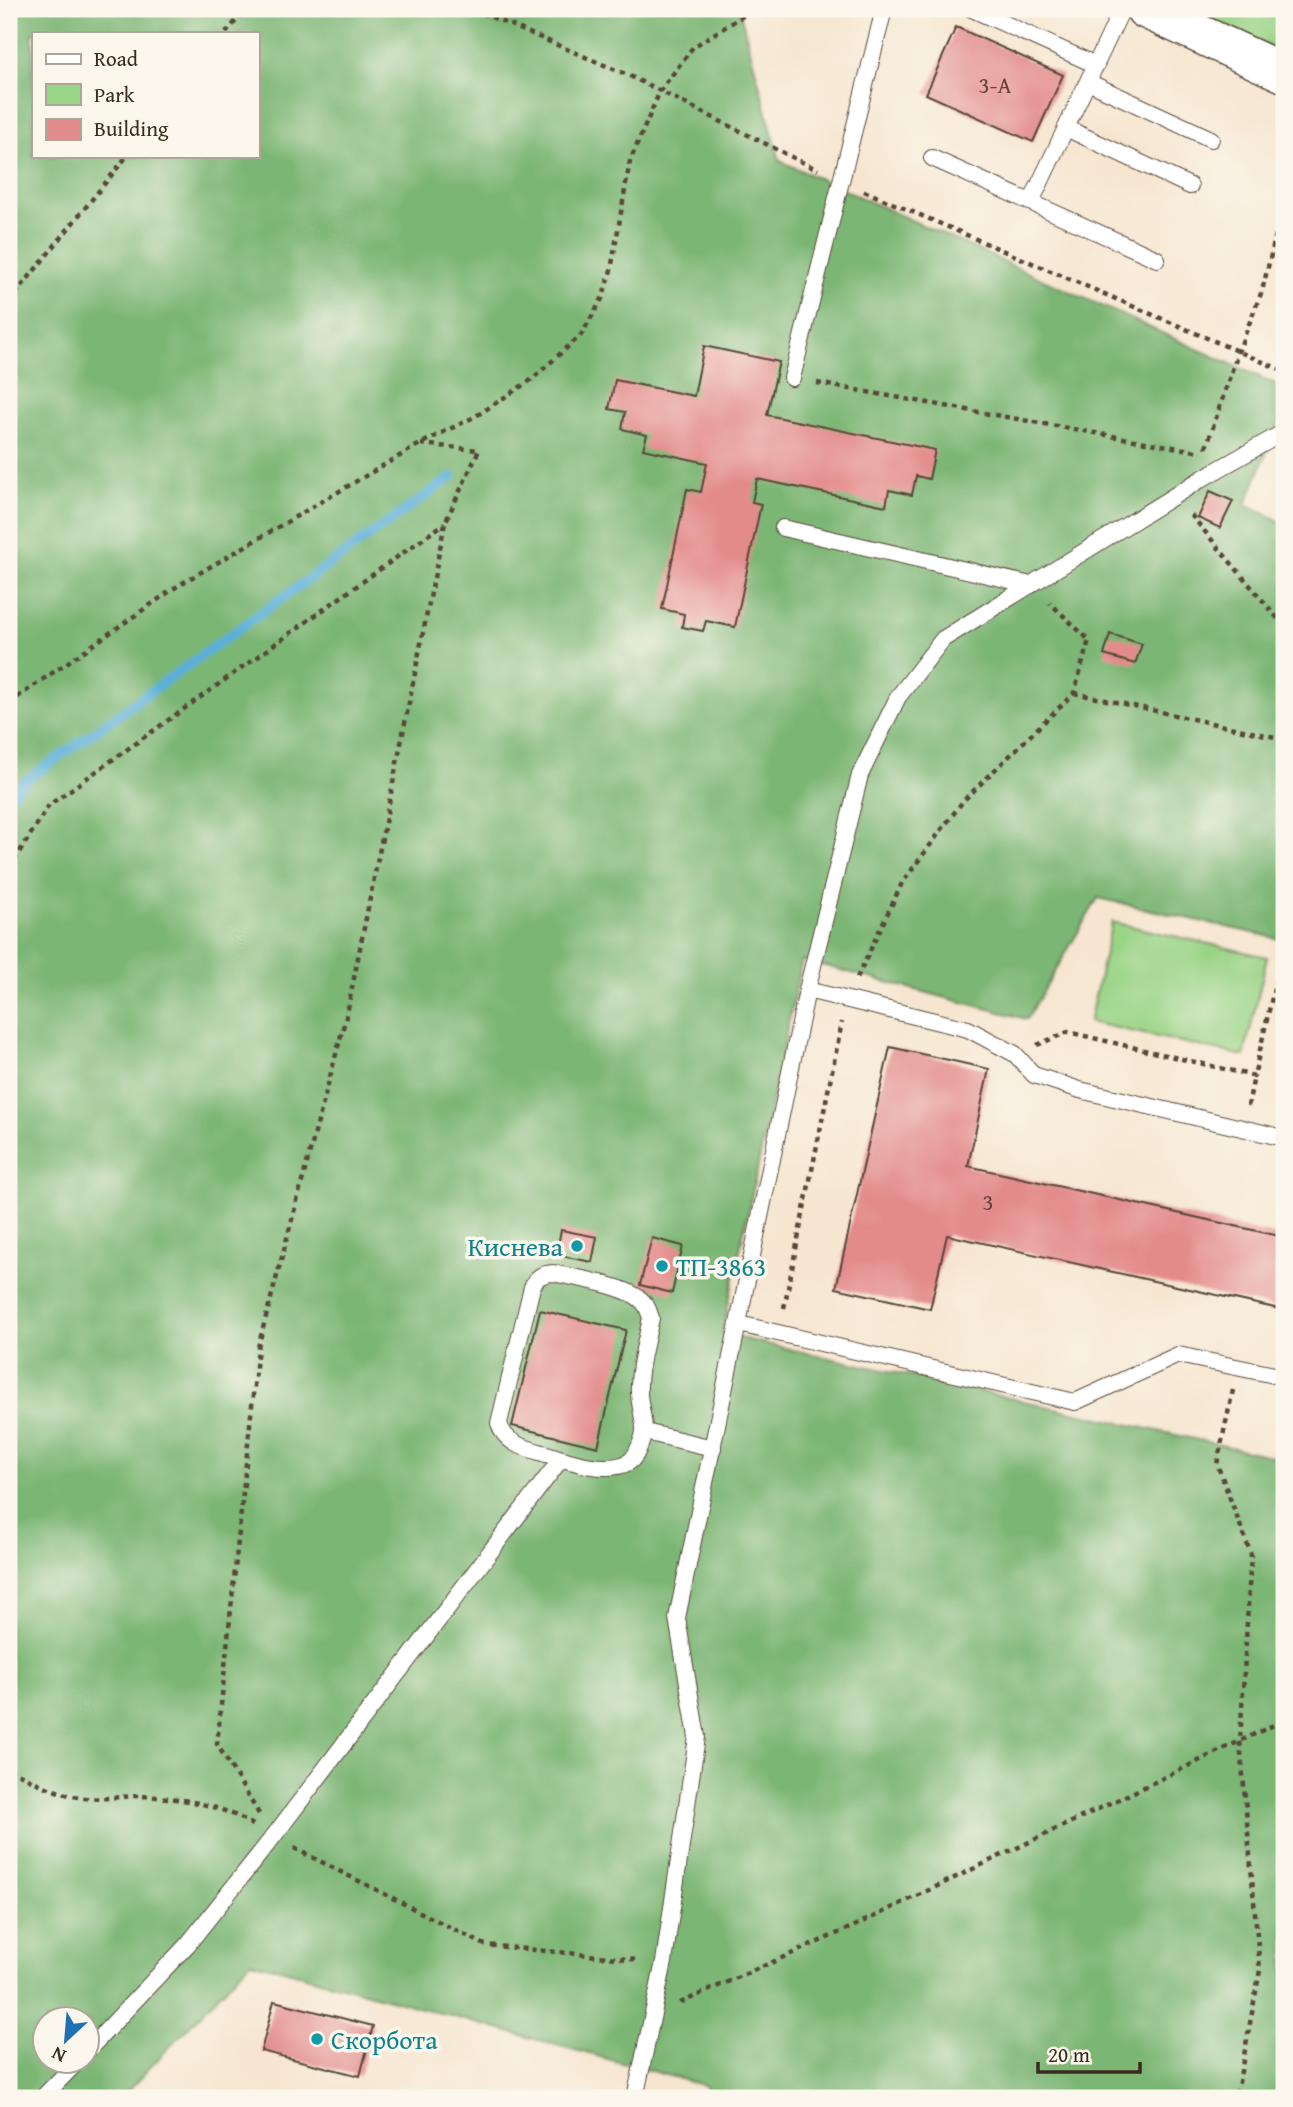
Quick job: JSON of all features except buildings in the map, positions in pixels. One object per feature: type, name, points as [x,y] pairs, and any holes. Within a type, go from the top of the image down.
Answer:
[{"type":"street","points":[[1145,9],[1284,74]]},
{"type":"lane","points":[[792,378],[884,9]]},
{"type":"lane","points":[[972,9],[1096,65]]},
{"type":"lane","points":[[1031,202],[1122,9]]},
{"type":"lane","points":[[1088,82],[1211,139]]},
{"type":"lane","points":[[1066,128],[1190,186]]},
{"type":"lane","points":[[932,158],[1157,259]]},
{"type":"lane","points":[[635,2098],[664,1962],[697,1737],[677,1618],[807,990],[860,775],[898,697],[943,639],[1281,433]]},
{"type":"lane","points":[[783,528],[1031,585]]},
{"type":"lane","points":[[807,990],[968,1029],[1015,1054],[1034,1075],[1080,1090],[1284,1138]]},
{"type":"lane","points":[[553,1273],[628,1292],[644,1302],[651,1318],[639,1374],[645,1432],[636,1456],[630,1462],[619,1466],[561,1459],[521,1447],[507,1439],[499,1423],[532,1287],[542,1274],[553,1273]]},
{"type":"lane","points":[[740,1324],[1075,1402],[1178,1355],[1284,1377]]},
{"type":"lane","points":[[645,1432],[713,1448]]},
{"type":"lane","points":[[102,2035],[188,1944],[273,1837],[561,1459]]},
{"type":"lane","points":[[42,2098],[63,2076]]},
{"type":"path","points":[[227,32],[246,9]]},
{"type":"path","points":[[473,9],[660,91],[842,181],[1284,371]]},
{"type":"path","points":[[9,704],[179,585],[420,444],[476,416],[531,380],[581,335],[602,299],[630,161],[660,91],[693,47],[754,9]]},
{"type":"path","points":[[9,302],[125,158]]},
{"type":"path","points":[[792,378],[1205,452],[1238,352],[1262,291],[1284,202]]},
{"type":"path","points":[[273,1837],[217,1744],[258,1347],[347,1013],[445,523],[479,450],[420,444]]},
{"type":"path","points":[[1175,496],[1284,626]]},
{"type":"path","points":[[9,869],[49,805],[445,523]]},
{"type":"path","points":[[779,1333],[847,999],[902,883],[955,811],[1074,693],[1088,640],[1031,585]]},
{"type":"path","points":[[1074,693],[1284,739]]},
{"type":"path","points":[[1015,1054],[1068,1032],[1254,1076],[1284,945]]},
{"type":"path","points":[[1236,2098],[1260,1970],[1240,1741],[1251,1554],[1217,1464],[1238,1368]]},
{"type":"path","points":[[654,2014],[852,1927],[1284,1720]]},
{"type":"path","points":[[9,1769],[49,1788],[84,1798],[138,1796],[181,1799],[237,1814],[273,1837],[485,1945],[664,1962]]},
{"type":"green space","points":[[9,9],[739,9],[780,161],[1284,388],[1284,410],[1246,504],[1284,523],[1284,940],[1098,898],[1027,1019],[802,960],[722,1334],[1284,1459],[1284,2098],[703,2098],[706,2086],[251,1961],[121,2098],[9,2098]]},
{"type":"green space","points":[[1188,9],[1284,9],[1284,54]]},
{"type":"green space","points":[[1112,922],[1267,957],[1244,1056],[1089,1022]]},
{"type":"waterway","points":[[9,798],[18,786],[452,477]]},
{"type":"place","name":"Киснева","points":[[577,1246]]},
{"type":"place","name":"ТП-3863","points":[[662,1266]]},
{"type":"place","name":"Скорбота","points":[[317,2039]]}]
